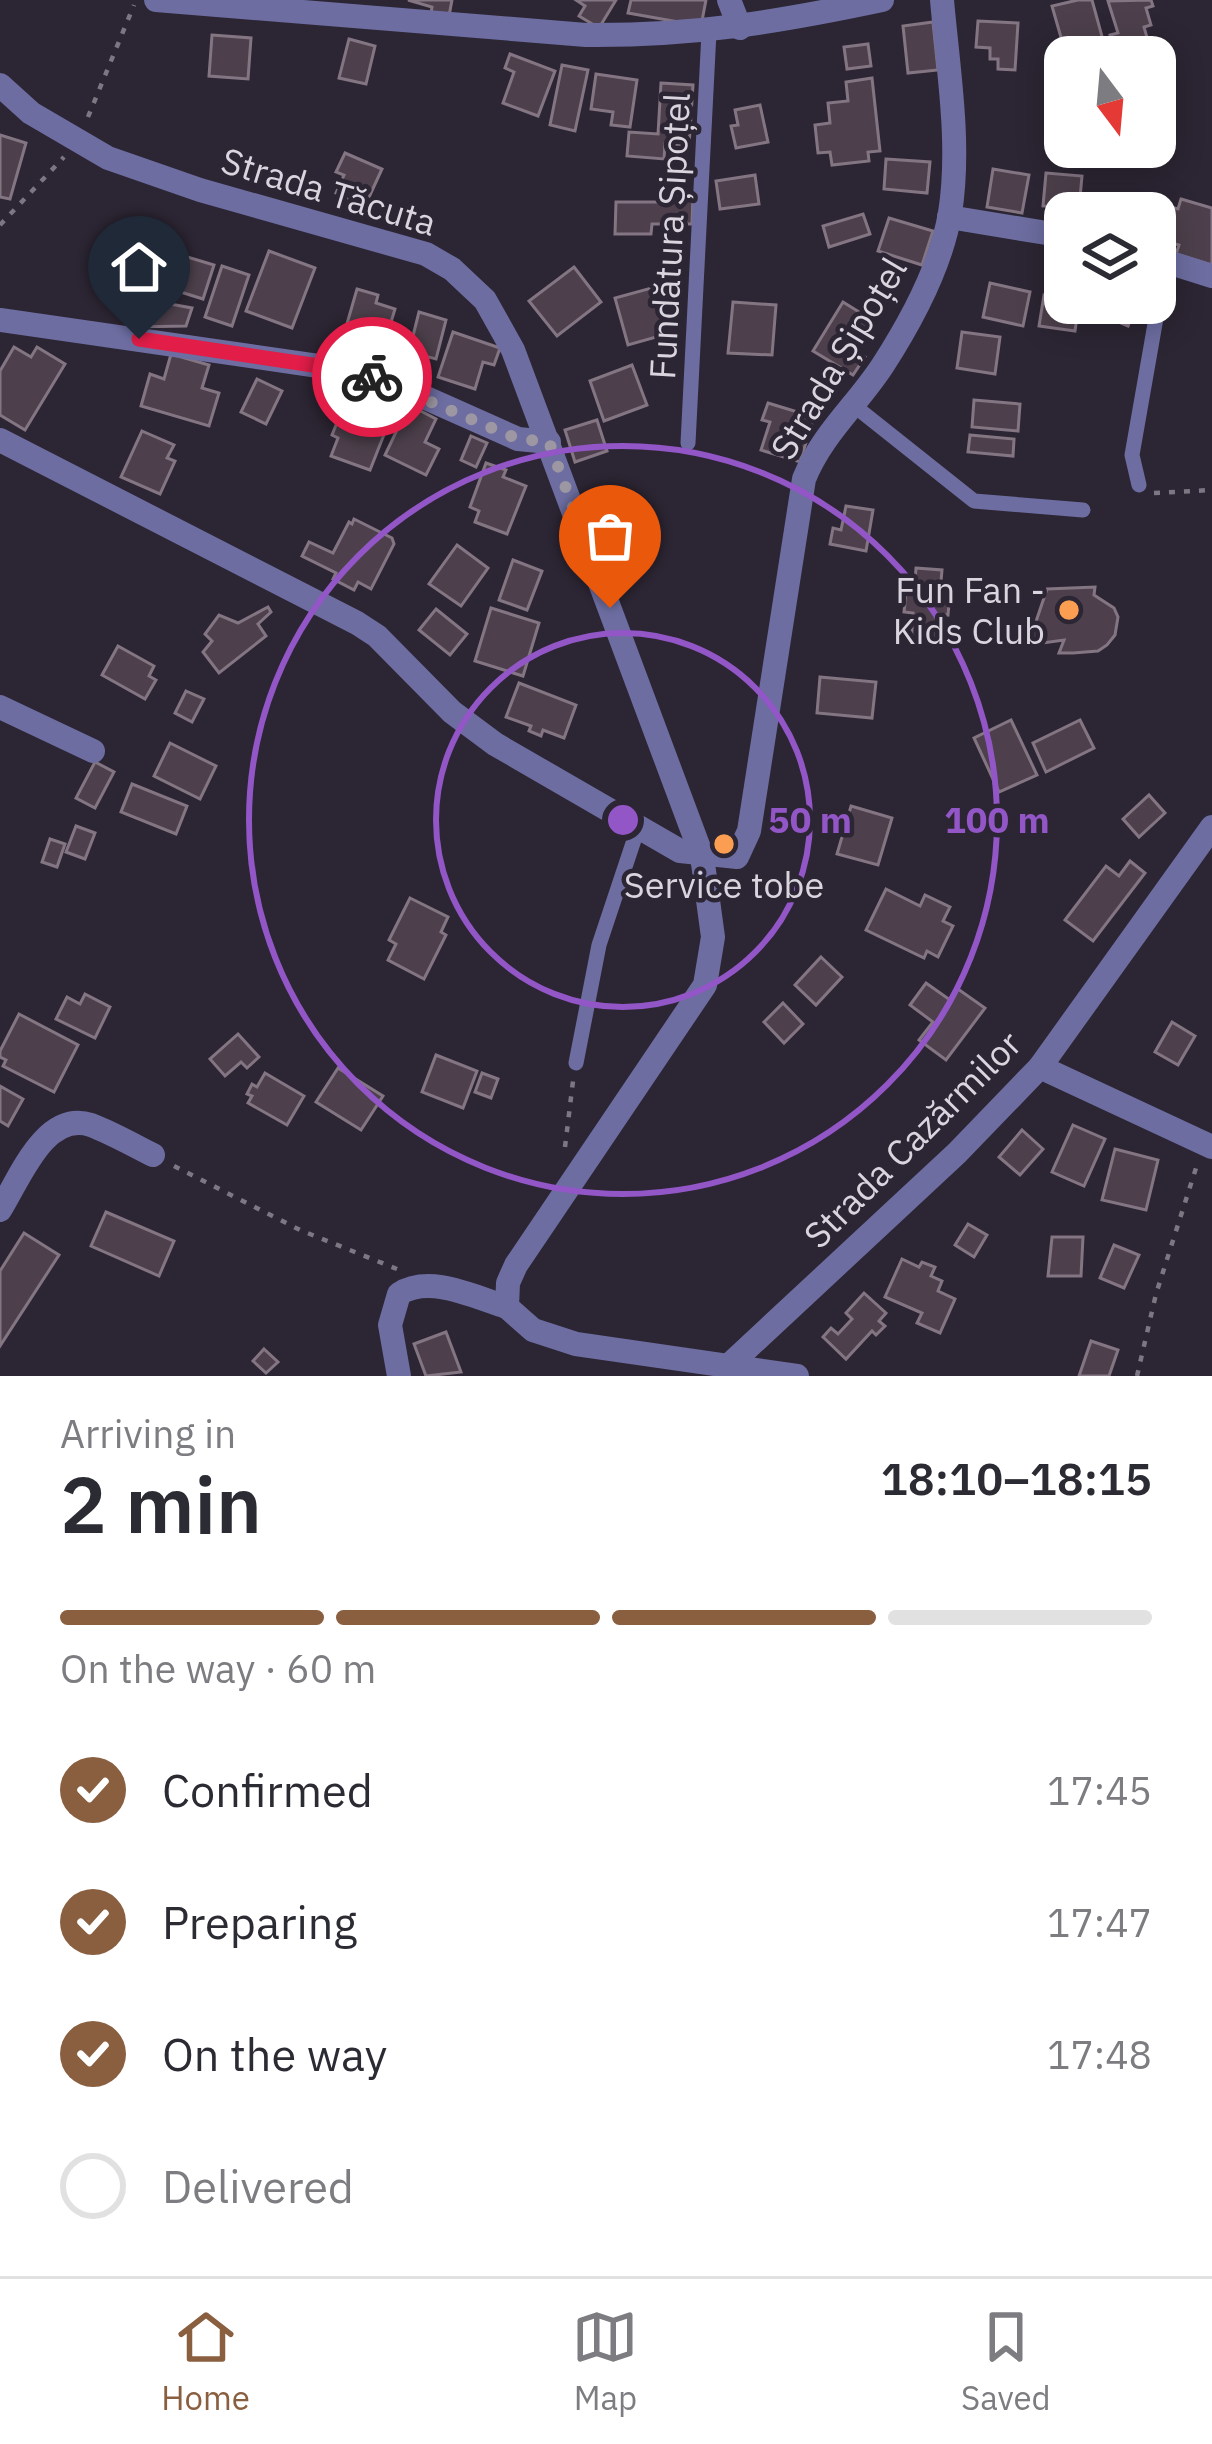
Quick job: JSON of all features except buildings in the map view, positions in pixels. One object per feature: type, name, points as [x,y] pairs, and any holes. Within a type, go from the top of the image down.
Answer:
[{"type":"street","points":[[156,0],[586,35],[710,32],[882,0]]},
{"type":"street","points":[[729,0],[740,28]]},
{"type":"street","name":"Strada Șipoțel","points":[[702,856],[737,857],[749,831],[804,479],[814,453],[880,369],[915,309],[935,266],[949,217],[954,170],[942,0]]},
{"type":"street","name":"Strada Tăcuta","points":[[0,86],[31,113],[77,142],[145,173],[426,254],[471,285],[496,316],[514,350],[702,856]]},
{"type":"street","points":[[949,217],[1044,233]]},
{"type":"street","points":[[1176,264],[1212,276]]},
{"type":"street","points":[[0,320],[346,370],[399,386],[518,439],[549,442]]},
{"type":"street","points":[[0,440],[357,623],[377,636],[452,712],[495,744],[680,851],[702,856],[713,937],[705,985],[516,1265],[508,1283],[507,1307]]},
{"type":"street","points":[[0,707],[93,751]]},
{"type":"street","name":"Strada Cazărmilor","points":[[726,1368],[957,1153],[1040,1067],[1212,826]]},
{"type":"street","points":[[1040,1067],[1208,1146]]},
{"type":"street","points":[[0,1210],[51,1130],[67,1123],[87,1124],[153,1155]]},
{"type":"street","points":[[399,1376],[391,1325],[399,1294],[414,1285],[442,1287],[507,1307],[533,1330],[576,1344],[797,1376]]},
{"type":"lane","name":"Fundătura Șipoțel","points":[[688,443],[710,32]]},
{"type":"lane","points":[[1139,485],[1132,455],[1151,324]]},
{"type":"lane","points":[[853,404],[974,501],[1083,510]]},
{"type":"lane","points":[[576,1063],[598,945],[638,828]]},
{"type":"path","points":[[0,224],[77,142],[136,0]]},
{"type":"path","points":[[1139,485],[1150,494],[1212,490]]},
{"type":"path","points":[[563,1156],[576,1063]]},
{"type":"path","points":[[1137,1376],[1156,1294],[1208,1146]]},
{"type":"path","points":[[153,1155],[300,1230],[401,1271]]},
{"type":"way so far","points":[[372,377],[518,439],[549,442],[610,608]]},
{"type":"place","name":"Fun Fan - Kids Club","points":[[1069,610]]},
{"type":"place","name":"Service tobe","points":[[724,844]]},
{"type":"route","points":[[139,339],[372,377]]}]
